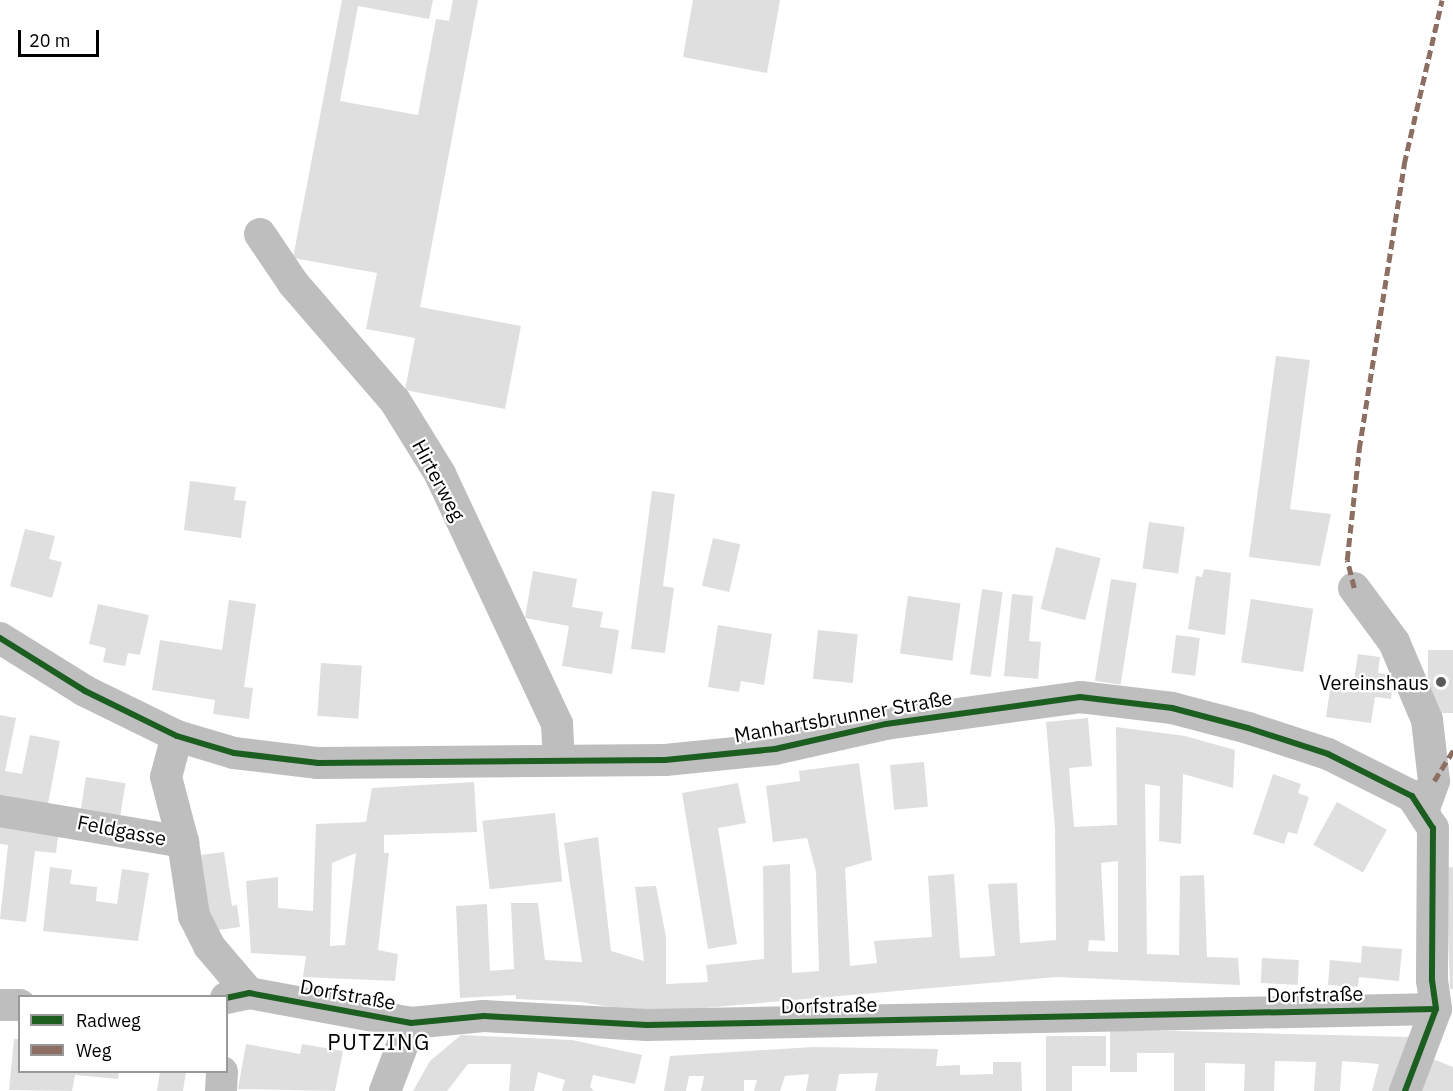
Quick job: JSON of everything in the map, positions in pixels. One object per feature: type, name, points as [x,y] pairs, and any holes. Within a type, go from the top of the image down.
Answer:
[{"type":"street","name":"Hirterweg","points":[[260,234],[293,283],[395,401],[440,474],[557,724],[559,758]]},
{"type":"street","points":[[1354,588],[1394,642],[1427,720],[1434,781],[1423,812]]},
{"type":"street","name":"Manhartsbrunner Straße","points":[[0,638],[85,691],[177,736],[234,753],[318,763],[559,758],[665,760],[775,749],[909,720],[1080,698],[1172,708],[1298,744],[1412,796],[1433,828],[1435,846],[1432,980],[1445,1014]]},
{"type":"street","points":[[177,736],[166,777],[183,842]]},
{"type":"street","name":"Feldgasse","points":[[0,811],[183,842],[194,915],[233,1003]]},
{"type":"street","name":"Dorfstraße","points":[[233,1003],[411,1023],[484,1016],[647,1025],[1445,1014]]},
{"type":"street","points":[[0,1005],[18,1005]]},
{"type":"street","points":[[1405,1091],[1445,1014]]},
{"type":"street","points":[[385,1091],[411,1023]]},
{"type":"street","points":[[221,1091],[222,1073]]},
{"type":"building","points":[[342,0],[433,0],[429,19],[358,6],[340,101],[418,115],[436,19],[449,21],[453,0],[478,0],[420,307],[521,326],[505,409],[405,390],[415,338],[366,329],[377,273],[293,258]]},
{"type":"building","points":[[693,0],[780,0],[767,73],[683,57]]},
{"type":"building","points":[[1276,356],[1310,360],[1290,509],[1331,514],[1320,566],[1249,557]]},
{"type":"building","points":[[190,481],[236,487],[234,500],[246,501],[241,538],[184,530]]},
{"type":"building","points":[[652,491],[675,494],[663,586],[674,588],[665,653],[631,649]]},
{"type":"building","points":[[1149,522],[1185,527],[1178,574],[1142,569]]},
{"type":"building","points":[[25,529],[55,536],[49,559],[62,562],[52,598],[10,586]]},
{"type":"building","points":[[713,538],[740,544],[729,592],[702,586]]},
{"type":"building","points":[[1056,547],[1101,558],[1085,620],[1041,609]]},
{"type":"building","points":[[1204,569],[1231,573],[1225,635],[1188,629],[1196,576],[1202,577]]},
{"type":"building","points":[[533,571],[577,579],[572,607],[603,612],[600,627],[619,630],[612,674],[562,666],[569,626],[525,618]]},
{"type":"building","points":[[1111,579],[1137,583],[1121,685],[1095,681]]},
{"type":"building","points":[[982,589],[1003,592],[991,677],[970,674]]},
{"type":"building","points":[[1012,594],[1033,596],[1029,641],[1041,642],[1038,679],[1004,676]]},
{"type":"building","points":[[908,596],[960,603],[952,661],[900,653]]},
{"type":"building","points":[[1251,599],[1313,609],[1303,672],[1241,662]]},
{"type":"building","points":[[229,600],[256,604],[244,687],[253,688],[249,719],[213,714],[215,700],[152,690],[160,640],[222,650]]},
{"type":"building","points":[[98,604],[149,615],[140,655],[128,653],[125,666],[103,662],[106,648],[89,644]]},
{"type":"building","points":[[718,625],[772,634],[764,685],[741,681],[739,692],[708,687]]},
{"type":"building","points":[[818,630],[858,634],[853,683],[813,679]]},
{"type":"building","points":[[1176,635],[1200,638],[1195,676],[1171,673]]},
{"type":"building","name":"Vereinshaus","points":[[1428,650],[1453,650],[1453,713],[1428,713]]},
{"type":"building","points":[[1358,654],[1380,657],[1378,673],[1394,675],[1391,699],[1375,697],[1371,723],[1326,717],[1330,690],[1352,692]]},
{"type":"building","points":[[321,663],[362,666],[358,719],[317,716]]},
{"type":"building","points":[[0,715],[16,718],[5,771],[22,774],[30,735],[60,741],[48,804],[0,797]]},
{"type":"building","points":[[1088,718],[1092,766],[1069,768],[1074,827],[1117,825],[1116,727],[1185,736],[1235,750],[1233,788],[1183,774],[1181,844],[1159,841],[1160,786],[1145,784],[1147,954],[1179,955],[1180,876],[1204,875],[1207,957],[1238,958],[1240,985],[1057,977],[646,1013],[581,1002],[516,999],[516,995],[460,998],[456,906],[487,904],[490,971],[514,969],[511,903],[538,903],[545,960],[582,962],[564,843],[598,837],[611,951],[644,961],[635,887],[656,886],[666,937],[666,984],[708,982],[706,965],[764,959],[763,866],[790,864],[792,973],[819,971],[816,872],[807,838],[773,842],[766,786],[800,781],[799,771],[859,763],[872,860],[845,868],[850,966],[877,963],[874,941],[932,937],[928,876],[954,874],[960,958],[995,956],[988,884],[1017,883],[1020,943],[1056,940],[1055,829],[1046,722]],"holes":[[[1118,861],[1118,952],[1088,951],[1089,940],[1105,941],[1101,863]]]},
{"type":"building","points":[[924,762],[928,807],[894,810],[890,765]]},
{"type":"building","points":[[1273,774],[1301,784],[1298,793],[1309,797],[1297,834],[1288,832],[1284,844],[1253,834]]},
{"type":"building","points":[[86,777],[126,783],[120,818],[81,812]]},
{"type":"building","points":[[474,782],[477,832],[384,835],[384,853],[389,853],[378,950],[398,954],[395,981],[303,977],[306,956],[251,953],[246,881],[278,877],[278,908],[313,911],[316,824],[366,822],[372,788]],"holes":[[[356,853],[345,945],[330,946],[332,863]]]},
{"type":"building","points":[[738,783],[746,823],[718,828],[737,944],[708,949],[682,793]]},
{"type":"building","points":[[1337,802],[1387,830],[1363,872],[1313,845]]},
{"type":"building","points":[[555,813],[562,882],[490,889],[482,821]]},
{"type":"building","points":[[0,821],[59,829],[56,853],[35,851],[26,922],[0,919],[8,845],[0,844]]},
{"type":"building","points":[[224,852],[232,906],[237,905],[240,927],[212,931],[201,855]]},
{"type":"building","points":[[50,867],[72,870],[70,884],[97,887],[96,901],[117,904],[122,869],[149,873],[138,941],[43,931]]},
{"type":"building","points":[[1453,867],[1453,989],[1450,989],[1446,868]]},
{"type":"building","points":[[1362,946],[1402,949],[1399,981],[1359,977],[1358,987],[1328,985],[1330,960],[1361,963]]},
{"type":"building","points":[[1262,958],[1299,960],[1298,985],[1261,983]]},
{"type":"building","points":[[1110,1031],[1412,1037],[1394,1091],[1372,1091],[1379,1064],[1342,1061],[1340,1091],[1314,1091],[1316,1062],[1275,1061],[1274,1091],[1244,1091],[1245,1064],[1205,1063],[1205,1091],[1174,1091],[1174,1053],[1137,1053],[1137,1072],[1110,1072]]},
{"type":"building","points":[[461,1035],[572,1040],[642,1055],[635,1084],[593,1075],[590,1087],[594,1091],[562,1091],[565,1080],[538,1072],[534,1091],[509,1091],[511,1064],[468,1064],[447,1091],[413,1091],[430,1061]]},
{"type":"building","points":[[1046,1036],[1106,1036],[1106,1066],[1072,1066],[1072,1091],[1046,1091]]},
{"type":"building","points":[[14,1039],[18,1039],[18,1073],[119,1073],[118,1079],[75,1075],[72,1091],[9,1090]]},
{"type":"building","points":[[246,1044],[300,1054],[302,1044],[343,1051],[335,1091],[238,1089]]},
{"type":"building","points":[[813,1047],[938,1049],[936,1066],[960,1065],[960,1075],[993,1074],[993,1062],[1021,1062],[1022,1091],[875,1091],[878,1073],[839,1074],[836,1091],[806,1091],[809,1074],[785,1076],[780,1091],[754,1091],[757,1080],[744,1080],[744,1091],[701,1091],[704,1076],[689,1076],[686,1091],[664,1091],[670,1056]]},
{"type":"building","points":[[1428,1057],[1453,1067],[1453,1091],[1415,1091]]},
{"type":"building","points":[[160,1073],[186,1073],[183,1091],[157,1091]]},
{"type":"marked path","points":[[1354,588],[1347,560],[1359,449],[1404,164],[1442,0]]},
{"type":"marked path","points":[[1434,781],[1453,750]]},
{"type":"cycle path","points":[[0,638],[85,691],[177,736],[234,753],[318,763],[665,760],[775,749],[886,724],[1080,697],[1172,708],[1248,728],[1328,754],[1412,796],[1433,828],[1432,980],[1436,1009],[1405,1091]]},
{"type":"cycle path","points":[[228,998],[249,993],[411,1023],[484,1016],[647,1025],[1436,1009]]},
{"type":"place","name":"Vereinshaus","points":[[1441,682]]},
{"type":"district","name":"PUTZING","points":[[379,1042]]}]
